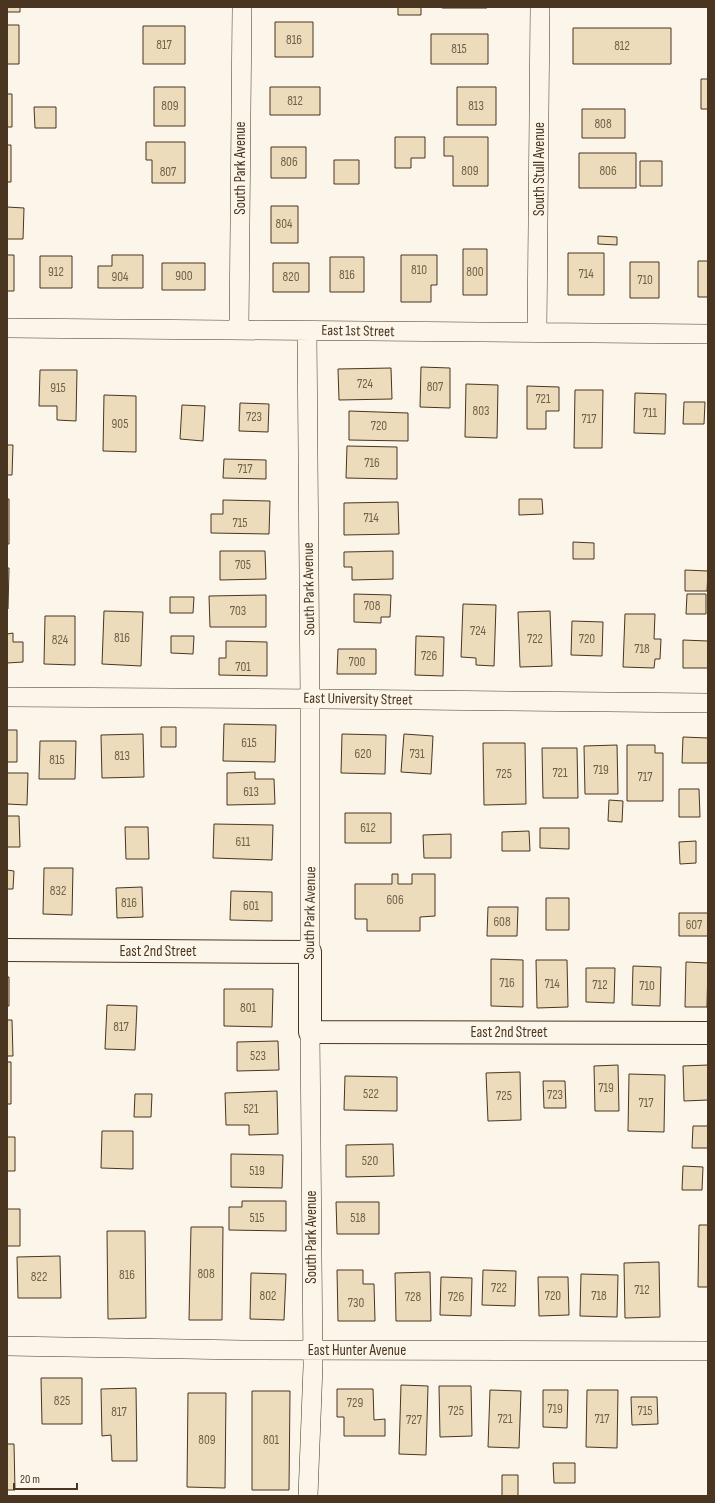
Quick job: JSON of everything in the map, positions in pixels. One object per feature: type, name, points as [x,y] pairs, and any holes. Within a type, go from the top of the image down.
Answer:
[{"type":"street","name":"South Park Avenue","points":[[239,330],[242,7]]},
{"type":"street","name":"South Stull Avenue","points":[[537,332],[540,7]]},
{"type":"street","name":"East 1st Street","points":[[7,328],[708,334]]},
{"type":"street","name":"South Park Avenue","points":[[307,331],[313,1350],[308,1496]]},
{"type":"street","name":"East University Street","points":[[7,697],[708,704]]},
{"type":"street","name":"East 2nd Street","points":[[7,950],[310,952]]},
{"type":"street","name":"East 2nd Street","points":[[310,1032],[708,1033]]},
{"type":"street","name":"East Hunter Avenue","points":[[7,1346],[313,1350],[708,1351]]},
{"type":"building","points":[[7,7],[20,7],[20,12],[7,12]]},
{"type":"building","points":[[398,7],[421,7],[421,15],[398,15]]},
{"type":"building","points":[[487,7],[487,8],[442,8]]},
{"type":"building","points":[[275,22],[313,22],[313,57],[275,57]]},
{"type":"building","points":[[7,25],[19,25],[19,64],[7,64]]},
{"type":"building","points":[[143,26],[185,26],[185,64],[143,64]]},
{"type":"building","points":[[573,28],[671,28],[671,64],[573,64]]},
{"type":"building","points":[[431,34],[488,34],[488,64],[431,64]]},
{"type":"building","points":[[701,79],[708,79],[708,109],[701,109]]},
{"type":"building","points":[[154,87],[185,87],[185,126],[154,126]]},
{"type":"building","points":[[270,87],[320,87],[320,115],[270,115]]},
{"type":"building","points":[[457,87],[496,87],[496,125],[457,125]]},
{"type":"building","points":[[7,94],[12,94],[12,127],[7,127]]},
{"type":"building","points":[[34,107],[56,107],[56,128],[35,128]]},
{"type":"building","points":[[582,109],[625,109],[625,138],[582,138]]},
{"type":"building","points":[[395,137],[425,137],[425,158],[411,158],[411,168],[395,168]]},
{"type":"building","points":[[444,137],[488,137],[488,186],[453,186],[453,156],[444,156]]},
{"type":"building","points":[[146,142],[185,142],[185,183],[152,183],[152,160],[146,160]]},
{"type":"building","points":[[7,145],[11,145],[11,182],[7,182]]},
{"type":"building","points":[[271,147],[306,147],[306,178],[271,178]]},
{"type":"building","points":[[579,153],[636,153],[636,188],[579,188]]},
{"type":"building","points":[[334,160],[359,160],[359,184],[334,184]]},
{"type":"building","points":[[640,161],[662,161],[662,186],[640,186]]},
{"type":"building","points":[[271,206],[298,206],[298,243],[271,243]]},
{"type":"building","points":[[7,207],[24,208],[23,239],[7,239]]},
{"type":"building","points":[[598,236],[617,237],[617,245],[598,244]]},
{"type":"building","points":[[463,249],[487,249],[487,295],[463,295]]},
{"type":"building","points":[[568,253],[604,253],[604,295],[568,295]]},
{"type":"building","points":[[7,255],[14,255],[14,291],[7,291]]},
{"type":"building","points":[[112,255],[143,255],[143,288],[98,288],[98,266],[112,266]]},
{"type":"building","points":[[401,255],[437,255],[437,285],[431,285],[431,302],[401,302]]},
{"type":"building","points":[[40,256],[72,256],[72,288],[40,288]]},
{"type":"building","points":[[330,257],[364,257],[364,292],[330,292]]},
{"type":"building","points":[[698,261],[708,261],[708,297],[698,297]]},
{"type":"building","points":[[630,262],[659,262],[659,298],[630,298]]},
{"type":"building","points":[[162,263],[205,263],[205,290],[162,290]]},
{"type":"building","points":[[273,263],[309,263],[309,292],[273,292]]},
{"type":"building","points":[[421,367],[450,368],[450,408],[420,407]]},
{"type":"building","points":[[391,368],[392,399],[339,400],[338,369]]},
{"type":"building","points":[[40,370],[77,370],[76,421],[57,420],[57,406],[39,406]]},
{"type":"building","points":[[466,384],[498,385],[497,438],[465,437]]},
{"type":"building","points":[[527,386],[559,387],[559,411],[546,411],[546,429],[527,429]]},
{"type":"building","points":[[575,390],[603,390],[602,448],[574,448]]},
{"type":"building","points":[[635,393],[666,394],[665,434],[634,433]]},
{"type":"building","points":[[104,395],[136,396],[136,452],[103,451]]},
{"type":"building","points":[[684,402],[705,402],[704,424],[683,424]]},
{"type":"building","points":[[240,403],[269,404],[268,432],[239,431]]},
{"type":"building","points":[[182,405],[205,406],[203,441],[180,439]]},
{"type":"building","points":[[349,411],[408,413],[408,441],[349,440]]},
{"type":"building","points":[[7,445],[13,445],[12,475],[7,475]]},
{"type":"building","points":[[347,446],[397,447],[397,479],[346,478]]},
{"type":"building","points":[[224,459],[266,460],[266,479],[223,478]]},
{"type":"building","points":[[7,499],[9,499],[9,544],[7,544]]},
{"type":"building","points":[[519,499],[542,499],[543,514],[519,515]]},
{"type":"building","points":[[223,500],[270,501],[269,534],[211,533],[211,514],[223,514]]},
{"type":"building","points":[[398,502],[399,534],[344,535],[344,503]]},
{"type":"building","points":[[573,542],[594,543],[594,559],[573,559]]},
{"type":"building","points":[[220,551],[265,551],[266,579],[220,580]]},
{"type":"building","points":[[393,551],[393,579],[352,580],[352,567],[344,567],[344,552]]},
{"type":"building","points":[[7,568],[9,568],[8,609],[7,609]]},
{"type":"building","points":[[685,570],[708,571],[707,591],[685,591]]},
{"type":"building","points":[[354,594],[391,595],[390,617],[381,617],[381,623],[354,622]]},
{"type":"building","points":[[687,594],[706,594],[706,614],[686,614]]},
{"type":"building","points":[[266,595],[266,627],[210,627],[209,596]]},
{"type":"building","points":[[170,597],[194,597],[193,613],[170,613]]},
{"type":"building","points":[[463,604],[496,605],[494,666],[476,665],[476,658],[461,657]]},
{"type":"building","points":[[104,611],[143,612],[141,666],[102,664]]},
{"type":"building","points":[[550,611],[552,666],[520,667],[518,612]]},
{"type":"building","points":[[625,614],[655,614],[654,639],[661,639],[660,659],[655,659],[654,668],[623,667]]},
{"type":"building","points":[[45,616],[75,616],[75,665],[44,664]]},
{"type":"building","points":[[572,621],[603,622],[602,656],[571,655]]},
{"type":"building","points":[[13,633],[13,642],[23,642],[23,662],[7,663],[7,634]]},
{"type":"building","points":[[171,636],[194,636],[193,654],[171,653]]},
{"type":"building","points":[[416,636],[444,637],[443,676],[415,675]]},
{"type":"building","points":[[683,640],[708,641],[708,668],[683,668]]},
{"type":"building","points":[[226,641],[267,642],[267,676],[219,675],[219,658],[226,658]]},
{"type":"building","points":[[338,649],[376,649],[376,674],[337,674]]},
{"type":"building","points":[[224,724],[276,725],[275,762],[223,761]]},
{"type":"building","points":[[161,727],[176,727],[176,747],[161,747]]},
{"type":"building","points":[[7,730],[17,730],[17,762],[7,762]]},
{"type":"building","points":[[143,734],[144,777],[102,778],[101,735]]},
{"type":"building","points":[[342,734],[386,735],[385,774],[341,773]]},
{"type":"building","points":[[404,734],[433,736],[431,774],[401,772]]},
{"type":"building","points":[[683,737],[708,738],[708,763],[682,763]]},
{"type":"building","points":[[40,741],[76,741],[75,779],[39,779]]},
{"type":"building","points":[[483,743],[525,743],[526,804],[484,805]]},
{"type":"building","points":[[617,745],[618,794],[585,794],[584,746]]},
{"type":"building","points":[[627,745],[655,745],[655,753],[663,753],[663,801],[627,801]]},
{"type":"building","points":[[542,748],[577,748],[578,798],[543,798]]},
{"type":"building","points":[[255,772],[255,779],[274,779],[275,804],[227,805],[227,773]]},
{"type":"building","points":[[7,773],[28,773],[27,805],[7,804]]},
{"type":"building","points":[[679,789],[699,789],[700,817],[679,817]]},
{"type":"building","points":[[609,800],[623,801],[622,822],[608,821]]},
{"type":"building","points":[[345,813],[391,813],[391,843],[345,843]]},
{"type":"building","points":[[7,816],[19,816],[20,847],[7,847]]},
{"type":"building","points":[[214,824],[273,825],[272,860],[213,858]]},
{"type":"building","points":[[125,827],[148,827],[149,859],[126,859]]},
{"type":"building","points":[[540,828],[569,828],[569,849],[540,848]]},
{"type":"building","points":[[529,831],[530,851],[502,851],[502,832]]},
{"type":"building","points":[[451,834],[451,858],[424,858],[423,835]]},
{"type":"building","points":[[696,841],[696,863],[680,864],[679,842]]},
{"type":"building","points":[[44,868],[73,868],[72,915],[43,914]]},
{"type":"building","points":[[7,870],[14,871],[13,889],[7,889]]},
{"type":"building","points":[[392,874],[398,874],[398,884],[412,884],[412,874],[435,874],[435,916],[420,917],[420,931],[367,931],[367,919],[355,919],[355,884],[392,884]]},
{"type":"building","points":[[142,887],[143,917],[117,918],[116,888]]},
{"type":"building","points":[[231,891],[272,892],[272,921],[230,920]]},
{"type":"building","points":[[546,898],[569,898],[569,930],[546,930]]},
{"type":"building","points":[[488,907],[518,907],[517,936],[487,936]]},
{"type":"building","points":[[679,913],[708,913],[708,936],[679,936]]},
{"type":"building","points":[[491,959],[523,960],[523,1007],[491,1006]]},
{"type":"building","points":[[536,960],[567,960],[568,1007],[537,1008]]},
{"type":"building","points":[[686,962],[708,963],[707,1007],[685,1007]]},
{"type":"building","points":[[633,966],[661,967],[660,1006],[632,1005]]},
{"type":"building","points":[[586,968],[615,968],[614,1003],[586,1002]]},
{"type":"building","points":[[7,977],[9,977],[9,1006],[7,1006]]},
{"type":"building","points":[[224,989],[273,989],[272,1027],[224,1026]]},
{"type":"building","points":[[107,1005],[137,1006],[135,1050],[105,1049]]},
{"type":"building","points":[[7,1020],[12,1020],[13,1056],[7,1056]]},
{"type":"building","points":[[278,1041],[279,1070],[237,1071],[237,1042]]},
{"type":"building","points":[[7,1062],[11,1062],[11,1104],[7,1104]]},
{"type":"building","points":[[618,1065],[619,1111],[595,1111],[594,1066]]},
{"type":"building","points":[[708,1065],[708,1100],[684,1101],[683,1066]]},
{"type":"building","points":[[520,1072],[521,1120],[488,1121],[486,1073]]},
{"type":"building","points":[[629,1074],[665,1075],[664,1132],[628,1131]]},
{"type":"building","points":[[345,1076],[397,1077],[397,1111],[344,1110]]},
{"type":"building","points":[[543,1081],[565,1081],[566,1108],[544,1108]]},
{"type":"building","points":[[277,1091],[278,1134],[249,1135],[249,1125],[226,1125],[225,1093]]},
{"type":"building","points":[[135,1094],[152,1094],[151,1117],[134,1117]]},
{"type":"building","points":[[693,1126],[708,1126],[708,1148],[692,1148]]},
{"type":"building","points":[[102,1131],[133,1131],[133,1169],[101,1168]]},
{"type":"building","points":[[7,1137],[15,1137],[15,1171],[7,1171]]},
{"type":"building","points":[[393,1144],[394,1176],[346,1177],[346,1145]]},
{"type":"building","points":[[231,1154],[283,1155],[282,1188],[231,1187]]},
{"type":"building","points":[[683,1166],[703,1167],[702,1190],[682,1190]]},
{"type":"building","points":[[242,1201],[286,1201],[286,1231],[229,1230],[229,1207],[242,1207]]},
{"type":"building","points":[[336,1202],[379,1202],[379,1234],[337,1234]]},
{"type":"building","points":[[7,1209],[20,1209],[20,1246],[7,1246]]},
{"type":"building","points":[[699,1225],[708,1225],[708,1287],[698,1287]]},
{"type":"building","points":[[191,1227],[223,1227],[222,1320],[189,1320]]},
{"type":"building","points":[[107,1231],[145,1231],[146,1318],[108,1319]]},
{"type":"building","points":[[60,1256],[61,1298],[18,1298],[17,1257]]},
{"type":"building","points":[[659,1262],[660,1317],[625,1318],[624,1263]]},
{"type":"building","points":[[337,1270],[363,1270],[363,1284],[374,1284],[375,1321],[338,1321]]},
{"type":"building","points":[[483,1270],[516,1271],[515,1306],[482,1305]]},
{"type":"building","points":[[430,1272],[431,1321],[396,1321],[395,1273]]},
{"type":"building","points":[[251,1273],[286,1274],[284,1320],[250,1319]]},
{"type":"building","points":[[581,1274],[618,1275],[617,1317],[580,1316]]},
{"type":"building","points":[[441,1277],[472,1278],[471,1316],[440,1315]]},
{"type":"building","points":[[538,1277],[568,1277],[569,1315],[539,1316]]},
{"type":"building","points":[[41,1378],[82,1378],[82,1424],[42,1424]]},
{"type":"building","points":[[401,1385],[428,1386],[426,1455],[399,1454]]},
{"type":"building","points":[[439,1386],[471,1386],[472,1436],[440,1437]]},
{"type":"building","points":[[136,1388],[137,1461],[112,1461],[111,1435],[102,1436],[101,1389]]},
{"type":"building","points":[[337,1389],[373,1389],[374,1420],[385,1419],[385,1436],[344,1436],[344,1417],[337,1417]]},
{"type":"building","points":[[490,1390],[521,1391],[519,1448],[488,1447]]},
{"type":"building","points":[[543,1390],[568,1390],[567,1428],[543,1427]]},
{"type":"building","points":[[587,1390],[618,1390],[617,1448],[586,1447]]},
{"type":"building","points":[[252,1391],[290,1391],[289,1490],[252,1490]]},
{"type":"building","points":[[188,1393],[226,1393],[225,1488],[187,1487]]},
{"type":"building","points":[[631,1397],[657,1397],[658,1424],[632,1425]]},
{"type":"building","points":[[7,1444],[14,1444],[15,1490],[7,1490]]},
{"type":"building","points":[[553,1463],[575,1463],[575,1483],[554,1483]]},
{"type":"building","points":[[502,1475],[518,1475],[518,1496],[502,1496]]}]
